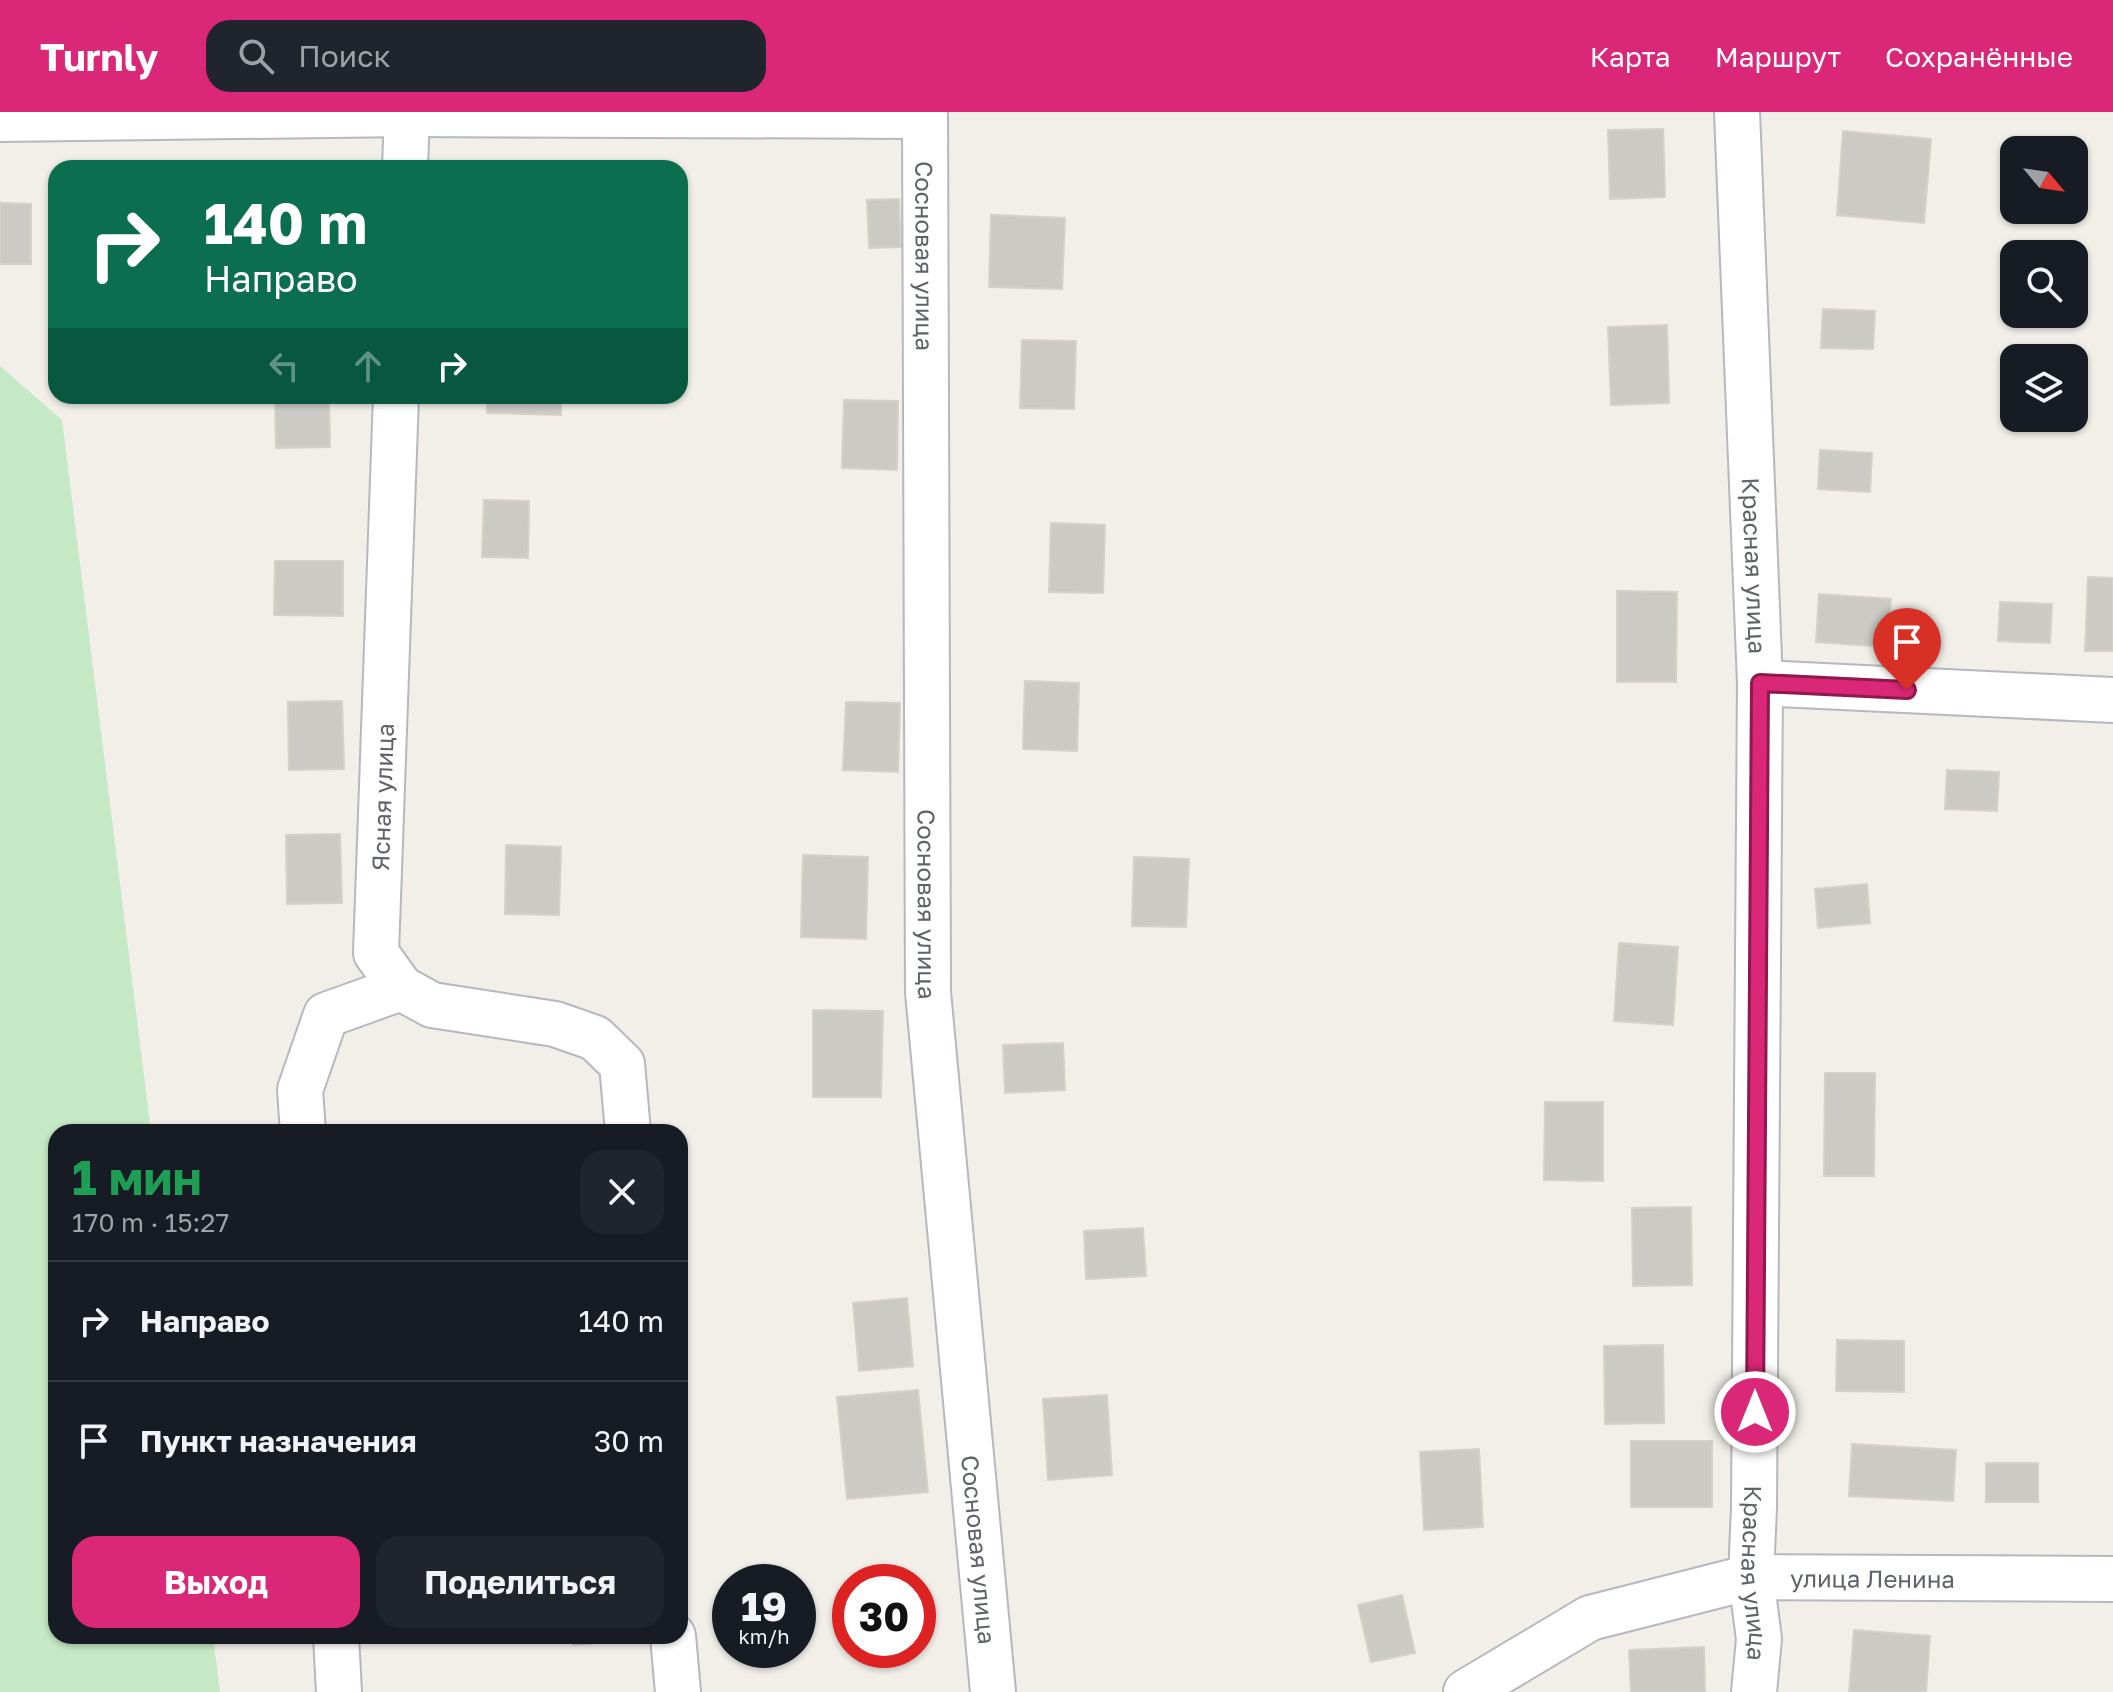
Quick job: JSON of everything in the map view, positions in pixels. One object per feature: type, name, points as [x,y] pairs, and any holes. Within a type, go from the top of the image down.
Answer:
[{"type":"street","name":"Красная улица","points":[[1737,112],[1760,683],[1755,1492],[1751,1577],[1759,1639],[1754,1692]]},
{"type":"street","points":[[405,160],[407,113]]},
{"type":"street","points":[[0,119],[407,113],[925,114]]},
{"type":"street","name":"Сосновая улица","points":[[925,114],[928,992],[993,1692]]},
{"type":"street","name":"Ясная улица","points":[[396,404],[376,953],[401,988],[432,1005],[555,1024],[595,1038],[622,1064],[627,1124]]},
{"type":"street","points":[[1760,683],[2113,700]]},
{"type":"street","points":[[302,1124],[300,1090],[326,1015],[401,988]]},
{"type":"street","name":"улица Ленина","points":[[1466,1692],[1590,1618],[1751,1577],[2113,1579]]},
{"type":"street","points":[[336,1644],[339,1692]]},
{"type":"street","points":[[674,1644],[678,1692]]},
{"type":"green space","points":[[0,366],[62,420],[150,1124],[48,1124],[48,1644],[214,1644],[220,1692],[0,1692]]},
{"type":"building","points":[[1663,129],[1665,197],[1610,199],[1608,130]]},
{"type":"building","points":[[1843,131],[1931,139],[1924,223],[1837,215]]},
{"type":"building","points":[[899,199],[901,247],[869,248],[867,200]]},
{"type":"building","points":[[0,203],[31,204],[31,264],[0,264]]},
{"type":"building","points":[[991,215],[1065,218],[1062,289],[989,287]]},
{"type":"building","points":[[1823,309],[1875,311],[1873,349],[1821,348]]},
{"type":"building","points":[[1667,325],[1669,403],[1611,405],[1608,327]]},
{"type":"building","points":[[1022,340],[1076,341],[1074,409],[1020,408]]},
{"type":"building","points":[[844,400],[898,401],[897,470],[842,468]]},
{"type":"building","points":[[275,404],[329,404],[330,447],[276,448]]},
{"type":"building","points":[[487,404],[561,404],[561,415],[487,413]]},
{"type":"building","points":[[1820,450],[1872,453],[1870,492],[1818,489]]},
{"type":"building","points":[[484,500],[529,501],[528,558],[482,557]]},
{"type":"building","points":[[1051,523],[1105,525],[1103,593],[1049,592]]},
{"type":"building","points":[[275,561],[343,561],[343,616],[274,615]]},
{"type":"building","points":[[2088,577],[2113,578],[2113,651],[2085,651]]},
{"type":"building","points":[[1617,591],[1677,592],[1676,682],[1617,682]]},
{"type":"building","points":[[1819,594],[1891,599],[1887,647],[1816,642]]},
{"type":"building","points":[[2000,602],[2052,604],[2050,643],[1998,641]]},
{"type":"building","points":[[1025,681],[1079,683],[1077,751],[1023,749]]},
{"type":"building","points":[[342,701],[344,769],[289,770],[288,702]]},
{"type":"building","points":[[846,702],[900,703],[898,772],[843,770]]},
{"type":"building","points":[[1947,770],[1999,772],[1997,811],[1945,809]]},
{"type":"building","points":[[340,834],[342,903],[287,904],[286,835]]},
{"type":"building","points":[[506,845],[561,847],[559,915],[505,914]]},
{"type":"building","points":[[803,855],[868,857],[866,939],[801,937]]},
{"type":"building","points":[[1134,857],[1189,859],[1186,927],[1132,926]]},
{"type":"building","points":[[1867,884],[1870,923],[1818,928],[1815,889]]},
{"type":"building","points":[[1619,943],[1678,947],[1673,1025],[1614,1021]]},
{"type":"building","points":[[813,1010],[883,1011],[881,1097],[813,1097]]},
{"type":"building","points":[[1063,1043],[1065,1090],[1005,1093],[1003,1045]]},
{"type":"building","points":[[1825,1073],[1875,1073],[1874,1176],[1824,1176]]},
{"type":"building","points":[[1545,1102],[1603,1102],[1603,1181],[1544,1180]]},
{"type":"building","points":[[1691,1207],[1692,1285],[1633,1286],[1632,1208]]},
{"type":"building","points":[[1143,1228],[1146,1276],[1086,1279],[1084,1231]]},
{"type":"building","points":[[907,1298],[913,1366],[859,1371],[853,1303]]},
{"type":"building","points":[[1837,1340],[1904,1341],[1904,1392],[1836,1391]]},
{"type":"building","points":[[1663,1345],[1664,1423],[1605,1424],[1604,1346]]},
{"type":"building","points":[[918,1390],[928,1492],[847,1499],[837,1397]]},
{"type":"building","points":[[1107,1395],[1112,1475],[1048,1480],[1043,1399]]},
{"type":"building","points":[[1631,1441],[1712,1441],[1712,1507],[1631,1507]]},
{"type":"building","points":[[1852,1444],[1956,1450],[1953,1501],[1849,1496]]},
{"type":"building","points":[[1479,1449],[1483,1527],[1424,1530],[1420,1452]]},
{"type":"building","points":[[1986,1463],[2038,1463],[2038,1502],[1986,1502]]},
{"type":"building","points":[[1402,1595],[1415,1653],[1371,1662],[1358,1605]]},
{"type":"building","points":[[1854,1630],[1930,1636],[1926,1692],[1849,1692]]},
{"type":"building","points":[[1704,1647],[1705,1692],[1631,1692],[1629,1650]]},
{"type":"route","points":[[1755,1412],[1760,683],[1907,690]]}]
